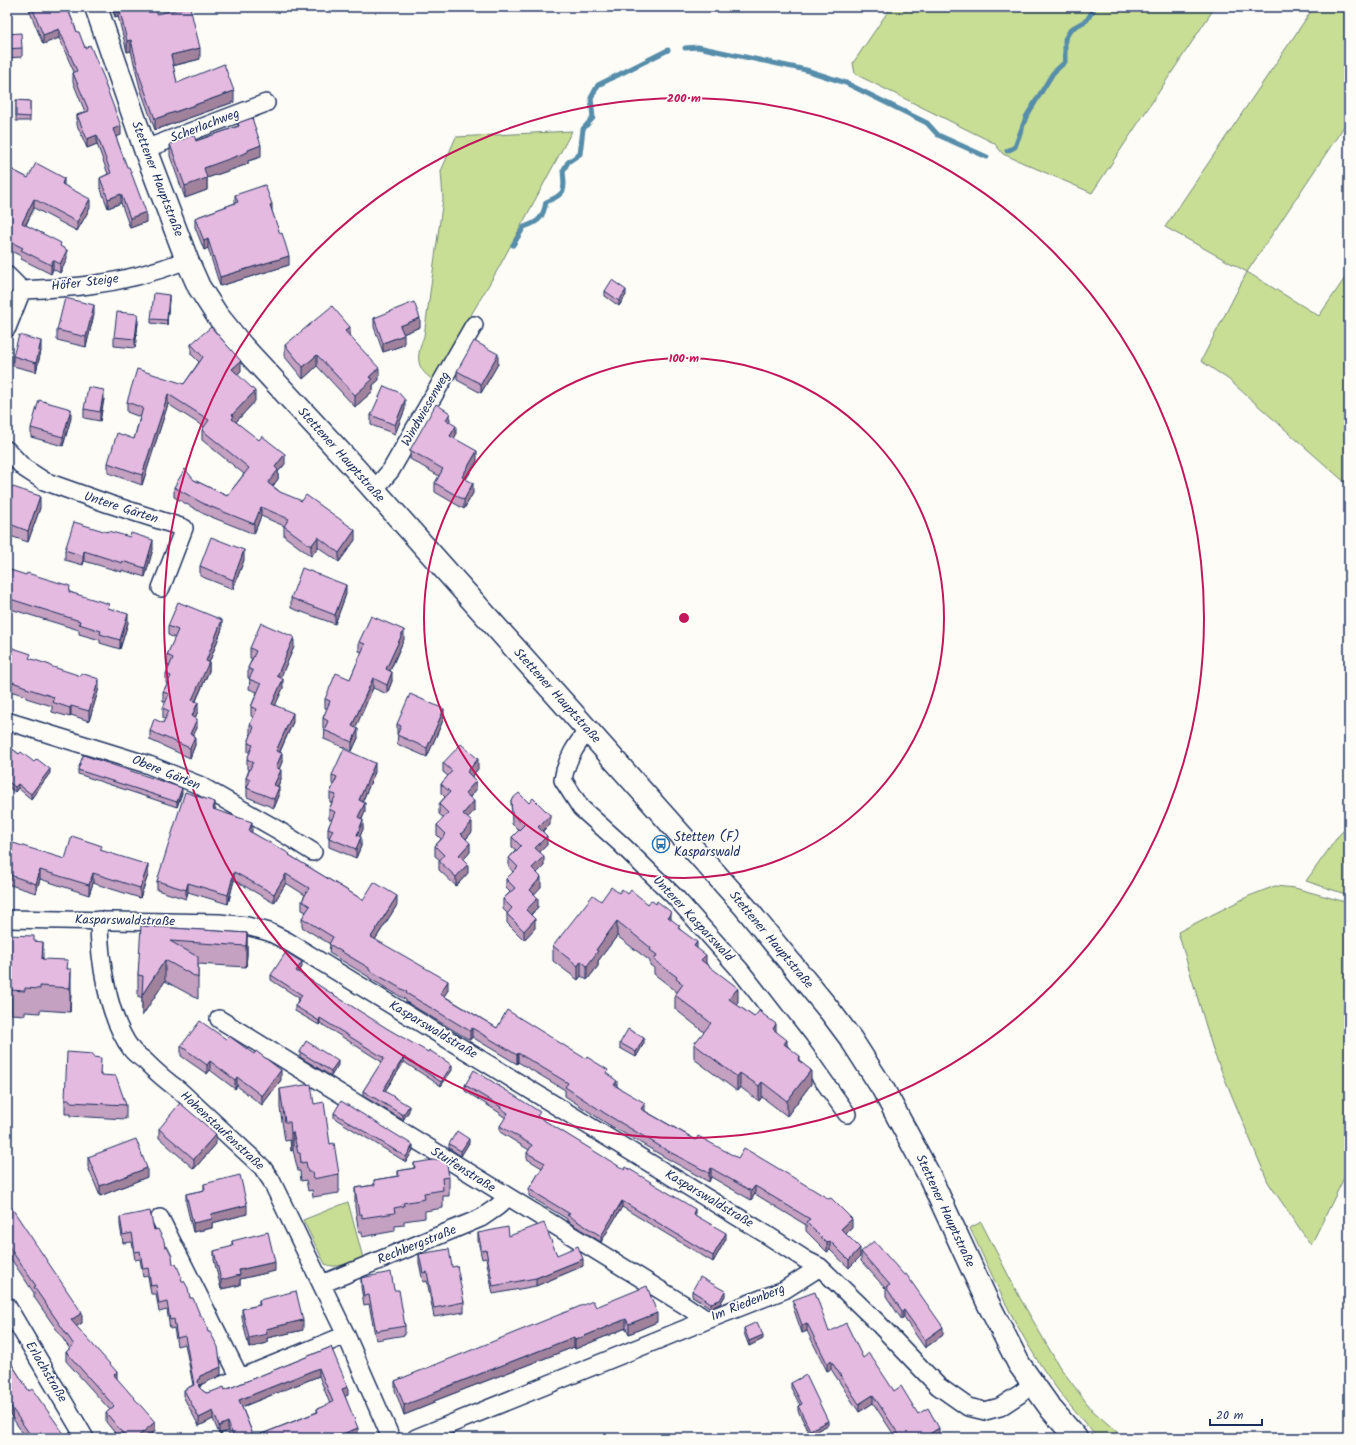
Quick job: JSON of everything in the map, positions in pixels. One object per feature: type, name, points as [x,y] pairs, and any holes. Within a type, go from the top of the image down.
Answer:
[{"type":"street","name":"Stettener Hauptstraße","points":[[96,7],[145,149],[187,260],[199,287],[217,315],[242,346],[374,490],[745,907],[830,1010],[851,1039],[883,1089],[925,1169],[988,1303],[1019,1364],[1051,1409],[1076,1438]]},
{"type":"street","name":"Scherlachweg","points":[[145,149],[266,103]]},
{"type":"street","name":"Höfer Steige","points":[[22,290],[89,286],[166,268],[187,260]]},
{"type":"street","points":[[7,275],[22,290],[7,328]]},
{"type":"street","name":"Windwiesenweg","points":[[374,490],[391,470],[474,325]]},
{"type":"street","name":"Untere Gärten","points":[[7,450],[24,468],[44,481],[184,528],[161,588]]},
{"type":"street","name":"Obere Gärten","points":[[7,721],[149,764],[199,785],[278,830],[313,852]]},
{"type":"street","name":"Unterer Kasparswald","points":[[588,730],[576,745],[568,759],[562,780],[581,808],[621,844],[676,898],[731,959],[799,1046],[848,1114]]},
{"type":"street","name":"Kasparswaldstraße","points":[[7,919],[219,923],[247,926],[269,932],[287,941],[806,1260],[820,1267]]},
{"type":"street","name":"Hohenstaufenstraße","points":[[99,920],[99,944],[106,989],[120,1030],[132,1050],[164,1080],[179,1090],[262,1167],[271,1180],[346,1335],[391,1438]]},
{"type":"street","name":"Stuifenstraße","points":[[219,1019],[707,1320]]},
{"type":"street","name":"Rechbergstraße","points":[[322,1284],[481,1218],[508,1197]]},
{"type":"street","points":[[160,1218],[240,1378]]},
{"type":"street","points":[[820,1267],[875,1320],[938,1386],[968,1407],[985,1411],[1000,1407],[1033,1384]]},
{"type":"street","name":"Im Riedenberg","points":[[416,1438],[784,1290],[820,1267]]},
{"type":"street","name":"Erlachstraße","points":[[7,1306],[85,1438]]},
{"type":"street","points":[[208,1391],[346,1335]]},
{"type":"green space","points":[[891,7],[1215,7],[1092,193],[1003,154],[994,143],[855,74],[853,63]]},
{"type":"green space","points":[[1314,7],[1349,7],[1349,119],[1247,272],[1165,227]]},
{"type":"green space","points":[[572,131],[498,269],[433,380],[427,375],[420,365],[419,355],[424,336],[443,199],[441,171],[456,137]]},
{"type":"green space","points":[[1247,272],[1319,316],[1349,272],[1349,486],[1228,379],[1201,361]]},
{"type":"green space","points":[[1349,825],[1349,894],[1306,881],[1339,835]]},
{"type":"green space","points":[[1275,886],[1295,888],[1349,903],[1349,1168],[1311,1245],[1268,1182],[1214,1053],[1178,932],[1249,896]]},
{"type":"green space","points":[[348,1202],[363,1258],[344,1265],[330,1266],[325,1264],[303,1220]]},
{"type":"green space","points":[[981,1222],[1020,1298],[1059,1366],[1092,1410],[1124,1438],[1098,1438],[1061,1394],[1045,1372],[1017,1326],[970,1228]]},
{"type":"building","points":[[32,7],[67,7],[85,48],[90,45],[106,83],[105,84],[121,126],[113,129],[146,212],[130,218],[121,194],[108,199],[100,178],[111,173],[97,135],[87,139],[77,115],[89,111],[73,73],[77,71],[59,29],[43,35]]},
{"type":"building","points":[[119,7],[155,7],[157,14],[190,7],[200,48],[171,55],[177,83],[224,64],[234,91],[155,119],[140,77],[131,40],[127,41]]},
{"type":"building","points":[[21,33],[22,48],[7,49],[7,34]]},
{"type":"building","points":[[16,100],[30,101],[30,117],[16,116]]},
{"type":"building","points":[[252,118],[261,145],[248,150],[248,152],[204,168],[207,178],[185,186],[170,144],[194,135],[196,141],[239,126],[238,123]]},
{"type":"building","points":[[36,163],[64,178],[62,184],[90,199],[77,222],[34,199],[22,223],[61,243],[60,246],[67,250],[60,264],[53,260],[51,265],[21,250],[23,248],[7,240],[7,167],[28,178]]},
{"type":"building","points":[[265,185],[272,204],[270,205],[280,234],[282,233],[289,256],[220,277],[208,239],[204,241],[195,218],[238,202],[235,195]]},
{"type":"building","points":[[612,280],[626,290],[619,301],[605,291]]},
{"type":"building","points":[[154,293],[169,295],[167,320],[151,319]]},
{"type":"building","points":[[65,298],[94,305],[86,337],[57,330]]},
{"type":"building","points":[[414,302],[420,318],[400,326],[404,335],[383,343],[374,318]]},
{"type":"building","points":[[332,306],[350,327],[345,331],[379,368],[369,377],[373,379],[355,395],[317,355],[303,367],[285,345]]},
{"type":"building","points":[[117,312],[138,314],[135,339],[114,337]]},
{"type":"building","points":[[211,327],[241,361],[232,369],[255,391],[232,415],[234,416],[232,419],[259,440],[262,436],[285,454],[275,467],[278,470],[268,483],[280,492],[302,501],[306,495],[355,530],[339,553],[318,537],[311,546],[284,526],[289,519],[261,507],[254,524],[204,504],[174,487],[185,469],[194,480],[227,496],[249,468],[202,430],[209,420],[168,394],[142,475],[108,463],[117,433],[134,439],[143,408],[127,402],[137,369],[184,384],[203,357],[191,344]]},
{"type":"building","points":[[19,335],[41,341],[36,363],[13,356]]},
{"type":"building","points":[[474,341],[498,354],[481,384],[457,371]]},
{"type":"building","points":[[384,386],[398,392],[405,400],[395,425],[371,415]]},
{"type":"building","points":[[88,387],[104,390],[100,412],[84,409]]},
{"type":"building","points":[[39,400],[71,409],[63,437],[31,428]]},
{"type":"building","points":[[436,404],[450,413],[446,420],[456,426],[450,436],[477,451],[462,477],[473,483],[464,500],[435,483],[443,469],[410,450]]},
{"type":"building","points":[[7,485],[40,496],[28,531],[7,523]]},
{"type":"building","points":[[74,522],[107,532],[130,537],[131,533],[153,540],[145,568],[122,561],[122,563],[84,551],[83,556],[65,550]]},
{"type":"building","points":[[211,537],[244,550],[233,580],[200,566]]},
{"type":"building","points":[[302,568],[346,585],[335,615],[291,598]]},
{"type":"building","points":[[7,569],[26,575],[27,573],[70,586],[69,592],[109,604],[108,608],[128,614],[120,640],[100,634],[101,631],[79,624],[80,621],[7,598]]},
{"type":"building","points":[[178,602],[222,620],[206,661],[209,662],[192,700],[198,702],[192,716],[197,719],[190,734],[195,736],[190,748],[150,731],[154,719],[163,723],[169,711],[163,708],[169,694],[163,692],[171,676],[166,674],[173,658],[167,655],[178,630],[168,626]]},
{"type":"building","points":[[371,616],[404,630],[386,669],[392,672],[387,685],[373,678],[352,726],[358,729],[352,742],[324,730],[328,721],[323,718],[330,701],[325,699],[336,673],[350,679],[365,644],[359,642]]},
{"type":"building","points":[[261,623],[294,637],[277,676],[283,679],[272,704],[293,713],[276,751],[282,753],[276,767],[281,770],[274,785],[279,787],[274,799],[247,788],[250,780],[246,778],[253,762],[247,759],[253,745],[248,743],[254,727],[250,725],[257,709],[251,707],[261,684],[249,679],[253,671],[248,668],[256,651],[250,648]]},
{"type":"building","points":[[7,646],[31,654],[29,658],[50,666],[81,676],[81,673],[99,679],[89,711],[71,706],[70,708],[52,702],[54,697],[7,680]]},
{"type":"building","points":[[410,694],[444,709],[427,748],[397,735],[401,726],[397,724]]},
{"type":"building","points":[[461,744],[478,759],[467,772],[476,781],[465,793],[474,801],[463,814],[472,822],[461,834],[470,843],[459,855],[468,864],[456,877],[439,861],[444,855],[435,846],[446,834],[437,825],[448,813],[439,804],[450,792],[441,784],[452,771],[443,763]]},
{"type":"building","points":[[7,745],[19,754],[21,752],[34,762],[37,759],[50,769],[31,794],[18,784],[15,787],[7,781]]},
{"type":"building","points":[[344,749],[375,763],[359,800],[365,803],[358,817],[363,820],[357,835],[361,837],[356,849],[329,838],[333,830],[328,828],[335,812],[329,809],[336,795],[330,793],[337,777],[332,775]]},
{"type":"building","points":[[83,755],[182,788],[177,802],[78,770]]},
{"type":"building","points":[[185,792],[215,802],[213,809],[252,822],[249,831],[290,854],[289,855],[363,900],[374,882],[397,896],[371,937],[448,981],[440,994],[497,1028],[507,1010],[586,1059],[587,1057],[608,1070],[606,1073],[617,1081],[614,1085],[645,1103],[641,1109],[696,1140],[698,1136],[738,1158],[744,1148],[829,1199],[831,1198],[852,1219],[841,1229],[860,1248],[849,1260],[830,1241],[827,1243],[806,1222],[810,1219],[755,1186],[751,1191],[711,1168],[709,1173],[668,1151],[606,1114],[565,1087],[568,1083],[472,1028],[470,1031],[406,993],[407,992],[329,944],[333,937],[302,918],[310,906],[302,901],[309,888],[286,874],[274,894],[234,872],[228,895],[188,883],[186,890],[157,881]]},
{"type":"building","points":[[519,793],[529,803],[533,798],[550,815],[538,827],[547,836],[535,848],[544,856],[532,868],[541,877],[530,890],[538,898],[526,910],[535,919],[524,931],[507,914],[512,908],[503,899],[515,888],[506,879],[518,867],[509,858],[521,846],[512,837],[524,825],[512,814],[511,800]]},
{"type":"building","points":[[72,836],[102,846],[100,850],[148,865],[140,888],[93,873],[89,885],[40,870],[36,884],[7,874],[7,864],[13,843],[65,859]]},
{"type":"building","points":[[611,887],[619,893],[622,889],[628,894],[631,890],[648,904],[651,900],[656,904],[657,901],[671,912],[668,917],[680,926],[678,928],[697,942],[694,946],[706,955],[701,960],[738,988],[729,999],[754,1017],[759,1011],[776,1024],[773,1029],[787,1040],[784,1044],[800,1056],[798,1060],[811,1070],[787,1101],[762,1082],[759,1086],[740,1073],[737,1077],[694,1044],[711,1023],[675,995],[683,984],[676,979],[677,977],[654,960],[657,955],[650,950],[651,948],[617,921],[596,950],[598,951],[587,966],[581,961],[578,966],[553,946],[593,895],[601,901]]},
{"type":"building","points":[[141,925],[247,933],[246,946],[170,941],[198,957],[198,978],[165,960],[142,995],[143,976],[138,975]]},
{"type":"building","points":[[7,935],[34,936],[34,941],[43,942],[42,959],[68,960],[67,969],[71,969],[70,988],[40,986],[40,989],[25,988],[25,991],[11,990],[12,974],[9,974],[10,959],[7,958]]},
{"type":"building","points":[[286,952],[302,962],[296,971],[388,1029],[428,1052],[429,1050],[452,1065],[441,1082],[404,1057],[383,1090],[409,1106],[403,1115],[363,1091],[384,1058],[320,1018],[319,1021],[295,1006],[302,995],[271,975]]},
{"type":"building","points":[[200,1021],[226,1039],[229,1036],[254,1054],[256,1051],[281,1070],[262,1096],[237,1077],[235,1080],[210,1061],[207,1065],[181,1046]]},
{"type":"building","points":[[628,1029],[644,1038],[636,1052],[620,1043]]},
{"type":"building","points":[[306,1041],[338,1061],[331,1071],[300,1052]]},
{"type":"building","points":[[67,1052],[93,1054],[93,1057],[101,1058],[100,1075],[116,1076],[126,1105],[70,1102],[70,1100],[65,1100]]},
{"type":"building","points":[[474,1070],[540,1112],[537,1116],[625,1170],[626,1167],[695,1209],[693,1214],[726,1233],[713,1256],[622,1201],[601,1236],[567,1215],[570,1214],[529,1189],[545,1163],[527,1153],[532,1145],[500,1126],[508,1113],[500,1108],[501,1107],[465,1085]]},
{"type":"building","points":[[311,1084],[314,1104],[324,1102],[330,1144],[334,1143],[339,1174],[313,1179],[312,1172],[308,1172],[306,1162],[301,1163],[300,1153],[298,1153],[293,1132],[291,1133],[290,1122],[285,1122],[280,1089]]},
{"type":"building","points":[[341,1101],[413,1145],[406,1157],[334,1113]]},
{"type":"building","points":[[180,1103],[216,1134],[194,1159],[159,1129]]},
{"type":"building","points":[[457,1131],[469,1139],[461,1151],[449,1144]]},
{"type":"building","points":[[136,1139],[147,1168],[100,1186],[88,1157]]},
{"type":"building","points":[[446,1158],[449,1177],[442,1178],[443,1190],[424,1193],[425,1199],[403,1203],[404,1206],[394,1208],[395,1213],[362,1218],[362,1214],[359,1214],[355,1188],[375,1185],[374,1180],[399,1176],[398,1171],[415,1168],[414,1163]]},
{"type":"building","points":[[240,1175],[247,1205],[211,1214],[212,1219],[193,1223],[186,1194],[205,1190],[204,1184]]},
{"type":"building","points":[[7,1201],[82,1313],[71,1320],[117,1372],[114,1375],[155,1422],[136,1438],[127,1438],[106,1413],[114,1406],[66,1352],[74,1345],[34,1287],[36,1286],[7,1244]]},
{"type":"building","points":[[150,1211],[154,1230],[158,1229],[164,1241],[165,1247],[167,1246],[172,1256],[173,1264],[176,1264],[182,1281],[184,1281],[188,1288],[190,1298],[193,1298],[200,1315],[206,1324],[208,1332],[210,1332],[218,1347],[221,1367],[200,1376],[198,1382],[199,1387],[202,1390],[206,1393],[224,1387],[225,1390],[331,1347],[348,1387],[342,1389],[358,1428],[332,1438],[234,1438],[228,1422],[219,1426],[213,1411],[199,1418],[184,1390],[194,1385],[185,1336],[177,1338],[174,1319],[170,1320],[167,1302],[159,1304],[156,1285],[151,1286],[148,1268],[143,1269],[140,1251],[135,1252],[132,1233],[123,1235],[120,1217]],"holes":[[[319,1368],[333,1402],[317,1409],[318,1412],[254,1437],[239,1400]]]},
{"type":"building","points":[[544,1223],[557,1255],[578,1246],[583,1259],[536,1278],[493,1286],[486,1250],[482,1251],[478,1233],[508,1227],[509,1236]]},
{"type":"building","points":[[268,1232],[275,1262],[239,1270],[240,1275],[221,1280],[214,1251],[233,1246],[232,1241]]},
{"type":"building","points":[[874,1241],[904,1275],[906,1274],[943,1327],[925,1340],[904,1310],[902,1311],[886,1287],[890,1285],[861,1252]]},
{"type":"building","points":[[449,1249],[452,1267],[457,1266],[464,1302],[434,1308],[427,1272],[423,1273],[419,1254]]},
{"type":"building","points":[[391,1272],[394,1290],[399,1290],[405,1326],[376,1331],[369,1295],[364,1296],[361,1278]]},
{"type":"building","points":[[700,1277],[725,1291],[720,1300],[711,1303],[692,1291]]},
{"type":"building","points":[[647,1286],[657,1313],[629,1324],[626,1319],[575,1340],[574,1337],[404,1405],[395,1381],[593,1301],[596,1307]]},
{"type":"building","points":[[296,1291],[303,1320],[266,1329],[267,1334],[249,1338],[242,1309],[260,1305],[259,1300]]},
{"type":"building","points":[[815,1292],[829,1332],[846,1323],[863,1358],[869,1353],[894,1391],[901,1386],[918,1414],[928,1408],[939,1428],[923,1438],[901,1438],[873,1395],[859,1404],[831,1361],[827,1363],[807,1323],[802,1325],[793,1300]]},
{"type":"building","points":[[757,1322],[763,1335],[749,1341],[744,1328]]},
{"type":"building","points":[[7,1357],[29,1391],[32,1389],[67,1438],[29,1438],[31,1436],[7,1401]]},
{"type":"building","points":[[806,1375],[828,1421],[810,1430],[798,1406],[802,1404],[791,1383]]},
{"type":"waterway","points":[[1007,151],[1015,147],[1026,117],[1053,73],[1065,62],[1065,39],[1071,29],[1087,20],[1095,7]]},
{"type":"waterway","points":[[685,48],[698,47],[806,70],[846,83],[927,123],[938,135],[987,157]]},
{"type":"waterway","points":[[513,245],[524,227],[540,219],[546,202],[557,197],[563,191],[563,171],[568,162],[580,154],[583,129],[593,118],[591,98],[598,85],[668,50]]},
{"type":"place","name":"Stetten (F) Kasparswald","points":[[661,844]]}]
